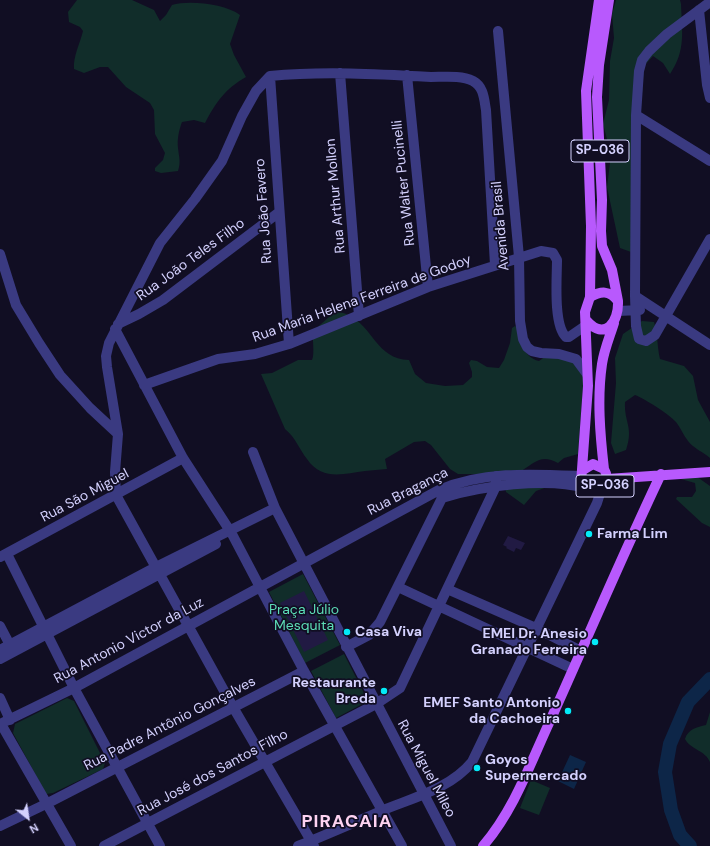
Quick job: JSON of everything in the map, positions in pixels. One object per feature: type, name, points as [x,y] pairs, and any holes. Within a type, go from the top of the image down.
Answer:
[{"type":"main road","name":"SP-036","points":[[600,0],[586,91],[591,226],[590,297],[587,304],[586,323],[588,344],[581,483],[585,488],[595,492],[600,490],[605,485],[607,479],[604,468],[600,435],[601,371],[605,349],[615,321],[618,306],[614,277],[602,246],[602,200],[597,97],[599,65],[609,0]]},
{"type":"main road","points":[[590,297],[606,292],[611,294],[618,306]]},
{"type":"main road","points":[[586,323],[591,327],[600,330],[609,327],[615,321]]},
{"type":"main road","name":"SP-036","points":[[582,473],[593,464],[604,468]]},
{"type":"main road","points":[[661,474],[710,472]]},
{"type":"main road","name":"SP-036","points":[[607,479],[661,474]]},
{"type":"main road","name":"SP-036","points":[[483,846],[508,813],[661,474]]},
{"type":"street","points":[[705,6],[708,84],[710,98]]},
{"type":"street","points":[[705,6],[667,34],[649,51],[642,60],[639,71],[636,115],[635,296],[638,335],[643,341],[653,337],[710,239]]},
{"type":"street","name":"Avenida Brasil","points":[[498,31],[519,257],[521,326],[523,339],[527,347],[541,353],[559,354],[572,357],[580,363],[587,374]]},
{"type":"street","points":[[312,844],[233,707],[116,495],[115,472],[118,434],[106,356],[109,343],[116,326],[160,244],[196,199],[222,161],[244,111],[256,91],[270,76],[306,72],[407,75],[466,79],[478,85],[483,94],[486,110],[496,265]]},
{"type":"street","name":"Rua Arthur Mollon","points":[[340,73],[359,316]]},
{"type":"street","name":"Rua Walter Pucinelli","points":[[407,75],[428,287]]},
{"type":"street","name":"Rua João Favero","points":[[270,76],[278,213],[289,344]]},
{"type":"street","points":[[636,115],[710,161]]},
{"type":"street","name":"Rua João Teles Filho","points":[[116,326],[163,300],[278,213]]},
{"type":"street","name":"Rua Maria Helena Ferreira de Godoy","points":[[144,385],[218,359],[255,354],[289,344],[428,287],[541,251],[553,253],[557,260],[558,311],[561,331],[566,337],[569,337],[586,323]]},
{"type":"street","points":[[0,254],[16,305],[39,343],[60,375],[90,408],[118,434]]},
{"type":"street","points":[[635,296],[653,309],[710,344]]},
{"type":"street","points":[[618,306],[636,311],[653,309]]},
{"type":"street","points":[[116,326],[144,385],[183,458],[233,530],[259,586],[304,671],[402,846]]},
{"type":"street","points":[[253,452],[275,508],[346,647],[374,630],[398,587],[440,494]]},
{"type":"street","name":"Rua São Miguel","points":[[4,556],[183,458]]},
{"type":"street","name":"Rua Bragança","points":[[496,481],[582,473]]},
{"type":"street","name":"Rua Bragança","points":[[304,563],[472,479],[571,484],[585,488]]},
{"type":"street","name":"Rua José dos Santos Filho","points":[[104,846],[395,693],[404,683],[440,607],[496,481]]},
{"type":"street","points":[[298,846],[312,844],[456,778],[472,762],[527,646],[598,503],[600,490]]},
{"type":"street","points":[[0,659],[45,632],[275,508]]},
{"type":"street","points":[[4,556],[160,846]]},
{"type":"street","points":[[259,586],[304,563]]},
{"type":"street","name":"Rua Antonio Victor da Luz","points":[[4,723],[74,688],[259,586]]},
{"type":"street","points":[[398,587],[574,669]]},
{"type":"street","points":[[448,589],[536,628],[581,651]]},
{"type":"street","points":[[0,626],[10,644]]},
{"type":"street","points":[[0,650],[10,644],[45,632]]},
{"type":"street","name":"Rua Miguel Mileo","points":[[346,647],[422,794],[451,846]]},
{"type":"street","name":"Rua Padre Antônio Gonçalves","points":[[0,826],[48,804],[304,671]]},
{"type":"street","points":[[0,698],[4,723],[71,846]]},
{"type":"green space","points":[[77,0],[132,0],[154,10],[160,21],[172,5],[188,3],[207,4],[225,8],[240,15],[230,44],[246,77],[227,91],[213,109],[205,123],[194,120],[182,122],[178,138],[180,162],[178,171],[161,173],[155,171],[155,168],[163,160],[165,153],[155,134],[154,110],[150,103],[126,87],[108,67],[100,67],[84,73],[74,69],[76,55],[83,31],[80,27],[69,22],[68,12]]},
{"type":"green space","points":[[616,0],[680,0],[681,4],[681,49],[679,57],[670,74],[663,63],[653,56],[644,66],[631,252],[620,248],[607,187],[610,163],[607,139],[603,124],[609,100],[610,61],[614,38],[612,14]]},
{"type":"green space","points":[[336,311],[356,320],[389,354],[398,358],[409,360],[415,374],[426,383],[445,386],[463,385],[472,377],[469,363],[471,360],[477,361],[487,367],[499,368],[504,360],[510,343],[512,328],[515,326],[518,329],[524,349],[534,359],[539,361],[546,356],[576,362],[584,372],[578,454],[564,458],[558,463],[552,460],[542,459],[518,473],[553,485],[536,491],[524,505],[506,492],[503,477],[500,474],[458,474],[450,469],[431,445],[425,441],[414,442],[385,459],[387,469],[341,474],[319,471],[307,459],[292,436],[285,429],[261,374],[272,373],[298,360],[312,360],[313,331]]},
{"type":"green space","points":[[642,321],[654,322],[660,359],[684,366],[693,376],[698,400],[710,422],[710,458],[690,443],[673,419],[657,407],[635,395],[625,402],[629,430],[626,450],[615,454],[611,443],[616,383],[615,358],[623,334]]},
{"type":"green space","points":[[693,474],[710,486],[710,527],[702,523],[676,499],[677,497],[692,497],[696,491],[695,483],[681,479],[679,476]]},
{"type":"green space","name":"Praça Júlio Mesquita","points":[[303,574],[340,645],[305,663],[269,592]]},
{"type":"green space","points":[[344,654],[368,701],[336,718],[311,671]]},
{"type":"green space","points":[[67,698],[74,701],[105,763],[103,769],[53,793],[46,794],[13,733],[15,724]]},
{"type":"green space","points":[[710,712],[710,762],[705,755],[691,746],[685,739],[691,731],[706,725]]},
{"type":"green space","points":[[531,780],[550,788],[539,815],[520,808]]},
{"type":"water","points":[[570,755],[586,762],[574,789],[558,781]]},
{"type":"building","points":[[508,536],[525,543],[521,550],[516,548],[514,552],[503,545]]},
{"type":"building","points":[[304,591],[328,640],[304,652],[280,603]]},
{"type":"waterway","points":[[690,846],[680,835],[671,810],[665,772],[670,744],[688,702],[710,679]]},
{"type":"place","name":"Farma Lim","points":[[589,534]]},
{"type":"place","name":"Casa Viva","points":[[347,632]]},
{"type":"place","name":"EMEI Dr. Anesio Granado Ferreira","points":[[595,642]]},
{"type":"place","name":"Restaurante Breda","points":[[384,691]]},
{"type":"place","name":"EMEF Santo Antonio da Cachoeira","points":[[568,711]]},
{"type":"place","name":"Goyos Supermercado","points":[[477,768]]},
{"type":"district","name":"PIRACAIA","points":[[347,822]]}]
